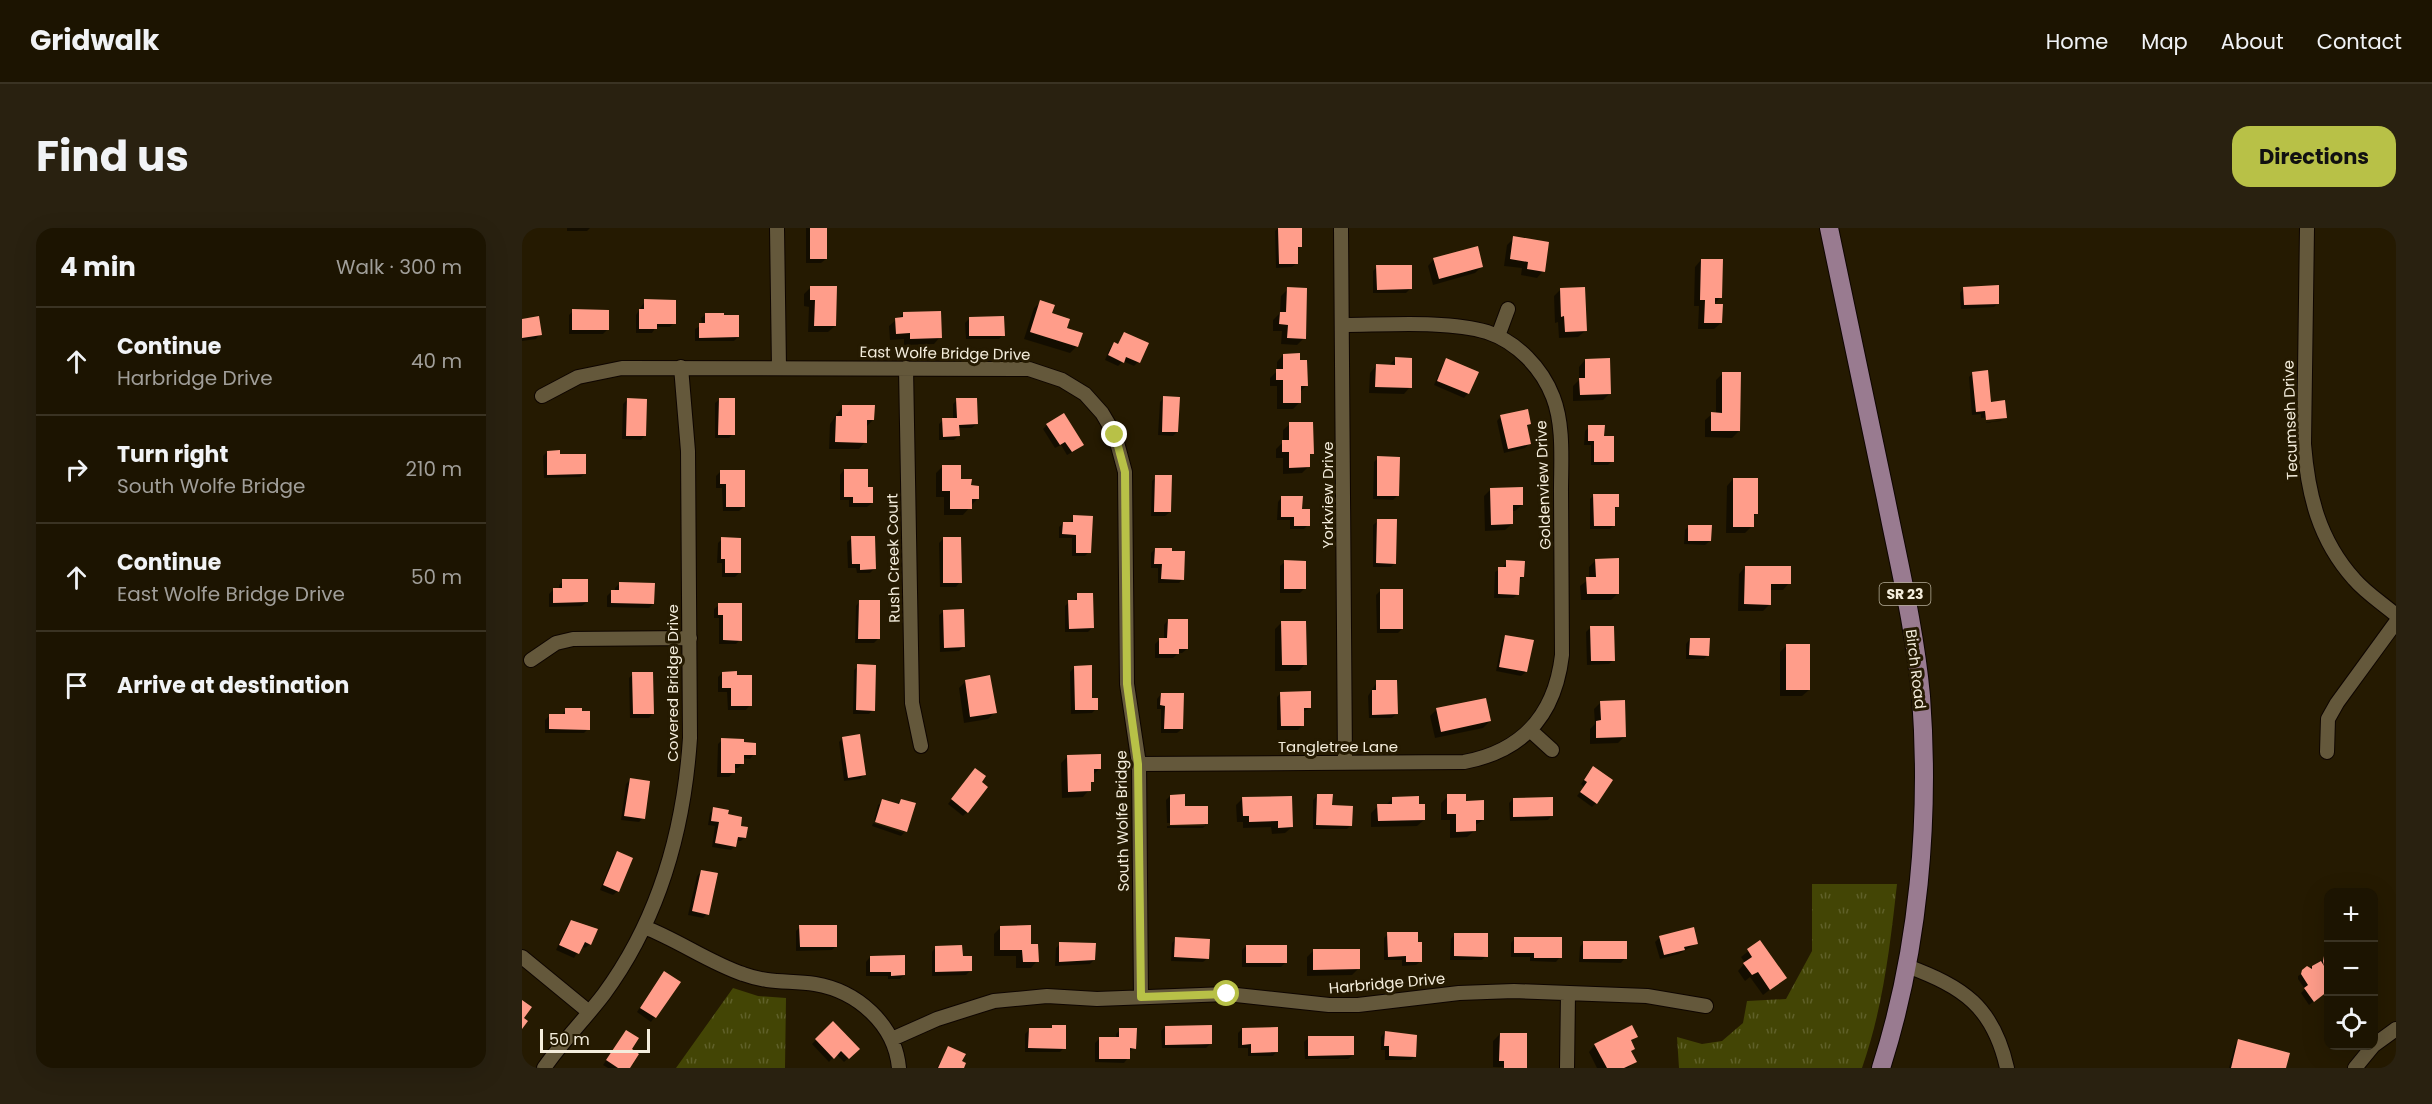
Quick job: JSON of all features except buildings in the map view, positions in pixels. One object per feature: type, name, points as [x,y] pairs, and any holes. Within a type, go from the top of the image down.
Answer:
[{"type":"main road","name":"Birch Road","points":[[1829,228],[1894,536],[1914,644],[1920,693],[1925,766],[1920,858],[1907,966]]},
{"type":"main road","name":"SR 23","points":[[1881,1068],[1907,966]]},
{"type":"street","points":[[777,228],[779,368]]},
{"type":"street","name":"Yorkview Drive","points":[[1341,228],[1345,762]]},
{"type":"street","name":"Tecumseh Drive","points":[[2307,228],[2304,444],[2306,475],[2312,502],[2321,530],[2334,555],[2355,581],[2396,615]]},
{"type":"street","points":[[1498,336],[1508,309]]},
{"type":"street","name":"Goldenview Drive","points":[[1342,325],[1470,328],[1498,336],[1526,356],[1539,371],[1554,398],[1558,417],[1561,455],[1562,585]]},
{"type":"street","name":"East Wolfe Bridge Drive","points":[[542,396],[578,378],[610,369],[681,367],[1029,369],[1062,380],[1085,394],[1107,421],[1121,450],[1125,472],[1126,536]]},
{"type":"street","name":"Covered Bridge Drive","points":[[544,1068],[605,992],[644,927],[660,889],[683,805],[690,738],[690,639],[688,451],[681,367]]},
{"type":"street","name":"Rush Creek Court","points":[[906,368],[912,704],[921,746]]},
{"type":"street","name":"South Wolfe Bridge","points":[[1126,536],[1127,684],[1138,764],[1141,997]]},
{"type":"street","name":"Tangletree Lane","points":[[1138,764],[1464,762],[1487,757],[1507,748],[1530,730],[1541,718],[1554,694],[1560,677],[1562,655],[1562,585]]},
{"type":"street","points":[[2327,752],[2328,719],[2337,703],[2396,622]]},
{"type":"street","points":[[531,660],[556,643],[573,639],[690,639]]},
{"type":"street","points":[[1530,730],[1552,750]]},
{"type":"street","points":[[644,927],[669,936],[741,974],[764,981],[813,984],[832,988],[850,997],[869,1010],[892,1039],[899,1068]]},
{"type":"street","points":[[522,957],[589,1012]]},
{"type":"street","points":[[1907,966],[1943,979],[1974,1002],[1998,1039],[2007,1068]]},
{"type":"street","name":"Harbridge Drive","points":[[892,1039],[963,1010],[1017,997],[1227,994],[1329,1005],[1358,1005],[1460,993],[1514,992],[1647,996],[1706,1006]]},
{"type":"street","points":[[1567,1068],[1568,994]]},
{"type":"street","points":[[2378,1042],[2396,1029]]},
{"type":"street","points":[[2355,1068],[2369,1050]]},
{"type":"green space","points":[[1812,884],[1897,884],[1880,1000],[1862,1068],[1679,1068],[1677,1037],[1702,1044],[1722,1041],[1743,1023],[1747,1001],[1786,999],[1812,951]]},
{"type":"green space","points":[[733,988],[758,996],[786,998],[785,1068],[676,1068]]},
{"type":"route","points":[[1115,435],[1121,450],[1125,472],[1127,684],[1138,764],[1141,997],[1227,994]]}]
